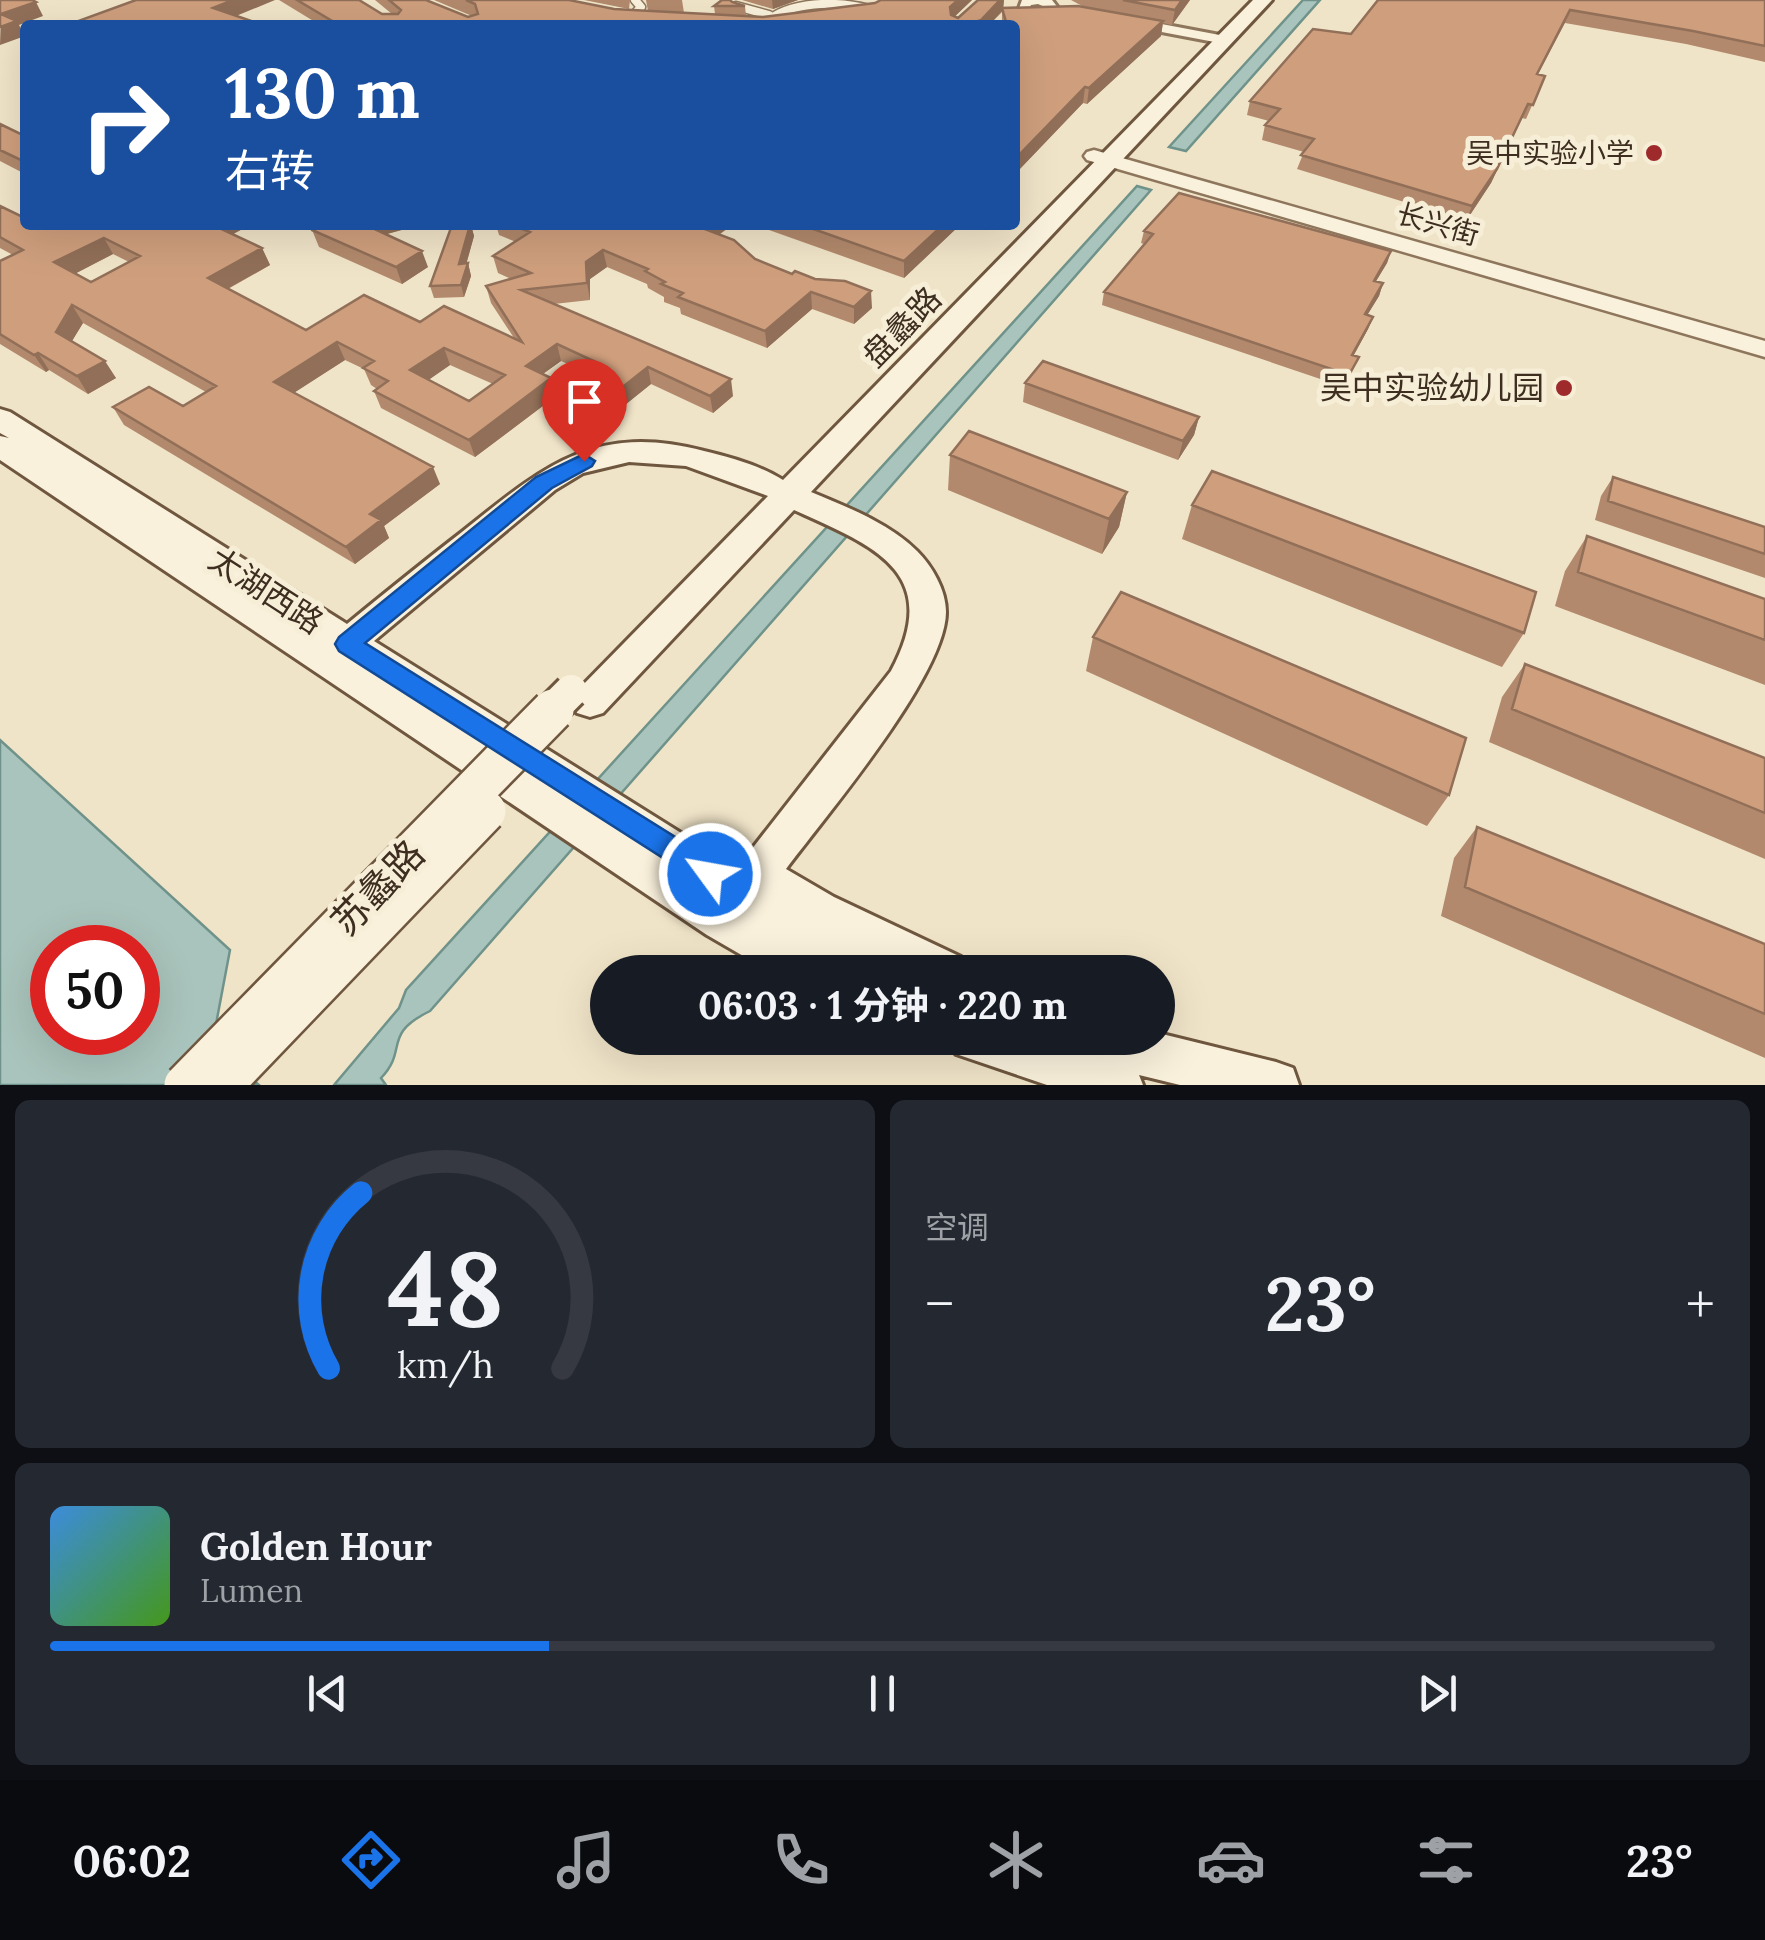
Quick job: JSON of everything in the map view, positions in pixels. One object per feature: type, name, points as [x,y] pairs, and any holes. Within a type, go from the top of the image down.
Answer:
[{"type":"main road","name":"盘蠡路","points":[[1218,39],[1247,0]]},
{"type":"main road","name":"盘蠡路","points":[[580,696],[1218,39],[1264,0]]},
{"type":"main road","name":"太湖西路","points":[[0,418],[336,653]]},
{"type":"main road","name":"太湖西路","points":[[0,446],[336,653],[604,826],[812,936],[856,955]]},
{"type":"main road","points":[[336,653],[544,482],[584,461],[627,451],[670,450],[711,461],[890,543],[915,568],[927,602],[923,647],[904,681],[741,896],[819,911],[910,955]]},
{"type":"main road","name":"苏蠡路","points":[[185,1085],[580,696]]},
{"type":"main road","name":"苏蠡路","points":[[222,1085],[580,696]]},
{"type":"main road","name":"太湖西路","points":[[741,896],[796,955]]},
{"type":"main road","points":[[1026,1055],[1120,1085]]},
{"type":"main road","points":[[1152,1055],[1276,1085]]},
{"type":"street","points":[[1006,2],[1049,3],[1053,9],[1072,12]]},
{"type":"street","points":[[767,20],[874,10],[892,4]]},
{"type":"street","points":[[632,9],[652,18]]},
{"type":"street","points":[[1128,22],[1218,39]]},
{"type":"street","name":"长兴街","points":[[1105,155],[1765,338]]},
{"type":"street","name":"长兴街","points":[[1105,155],[1765,349]]},
{"type":"lane","points":[[736,6],[767,20],[784,6],[804,1],[858,2],[874,10]]},
{"type":"lane","points":[[632,9],[649,2]]},
{"type":"water","points":[[1303,0],[1320,0],[1186,151],[1169,147]]},
{"type":"water","points":[[1137,186],[1151,190],[430,1011],[400,1035],[394,1059],[381,1078],[386,1085],[334,1085],[399,1008],[406,990]]},
{"type":"water","points":[[0,740],[230,950],[213,1040],[217,1050],[259,1085],[0,1085]]},
{"type":"building","points":[[0,0],[36,2],[1,14],[17,21],[0,27]]},
{"type":"building","points":[[136,0],[233,0],[213,8],[248,20],[81,20]]},
{"type":"building","points":[[297,0],[359,0],[382,14],[398,14],[401,10],[389,0],[426,0],[468,17],[478,14],[475,4],[466,0],[569,0],[614,9],[763,17],[881,0],[958,0],[950,7],[951,15],[958,18],[978,0],[1000,0],[981,20],[331,20]]},
{"type":"building","points":[[730,0],[745,6],[714,6]]},
{"type":"building","points":[[1123,0],[1182,0],[1175,10]]},
{"type":"building","points":[[1378,0],[1765,0],[1765,46],[1570,10],[1537,74],[1545,76],[1533,105],[1528,104],[1497,169],[1472,206],[1301,155],[1314,139],[1265,125],[1280,109],[1250,101],[1313,29],[1351,34]]},
{"type":"building","points":[[1078,6],[1163,21],[1089,88],[1085,87],[1020,154],[1020,20],[1006,20],[1002,8]]},
{"type":"building","points":[[0,124],[20,134],[20,160],[0,150]]},
{"type":"building","points":[[1179,193],[1391,251],[1374,281],[1383,283],[1365,314],[1373,317],[1352,355],[1359,357],[1349,375],[1104,292],[1153,234],[1144,231]]},
{"type":"building","points":[[0,206],[20,216],[20,230],[224,230],[262,248],[208,278],[306,330],[364,295],[420,322],[444,306],[522,342],[486,286],[531,273],[493,256],[530,232],[525,230],[707,230],[734,240],[755,259],[792,274],[795,271],[815,279],[845,281],[871,291],[854,307],[811,292],[765,331],[678,297],[683,293],[661,284],[665,282],[645,271],[648,269],[603,250],[586,262],[587,283],[521,290],[731,379],[710,396],[648,367],[596,408],[559,390],[596,362],[557,344],[526,366],[551,378],[469,440],[374,391],[388,381],[363,368],[374,361],[337,342],[274,382],[433,467],[370,514],[381,520],[346,547],[113,407],[149,387],[183,406],[216,386],[72,305],[56,332],[105,361],[77,376],[0,334],[0,261],[23,250],[0,237]],"holes":[[[104,238],[140,256],[91,282],[54,262]],[[444,348],[505,375],[469,401],[410,370]]]},
{"type":"building","points":[[312,230],[377,230],[422,251],[396,267]]},
{"type":"building","points":[[450,230],[469,230],[459,264],[468,263],[461,285],[430,286]]},
{"type":"building","points":[[816,230],[938,230],[904,261]]},
{"type":"building","points":[[1043,361],[1199,417],[1183,441],[1025,383]]},
{"type":"building","points":[[969,431],[1127,492],[1109,519],[950,455]]},
{"type":"building","points":[[1212,471],[1536,592],[1524,633],[1192,505]]},
{"type":"building","points":[[1613,477],[1765,527],[1765,554],[1608,501]]},
{"type":"building","points":[[1587,536],[1765,599],[1765,640],[1578,572]]},
{"type":"building","points":[[1121,592],[1466,738],[1449,795],[1093,637]]},
{"type":"building","points":[[1525,664],[1765,758],[1765,813],[1512,709]]},
{"type":"building","points":[[1477,827],[1765,944],[1765,1014],[1465,887]]},
{"type":"place","name":"吴中实验小学","points":[[1654,153]]},
{"type":"place","name":"吴中实验幼儿园","points":[[1564,388]]},
{"type":"route","points":[[584,461],[544,482],[347,644],[710,874]]}]
